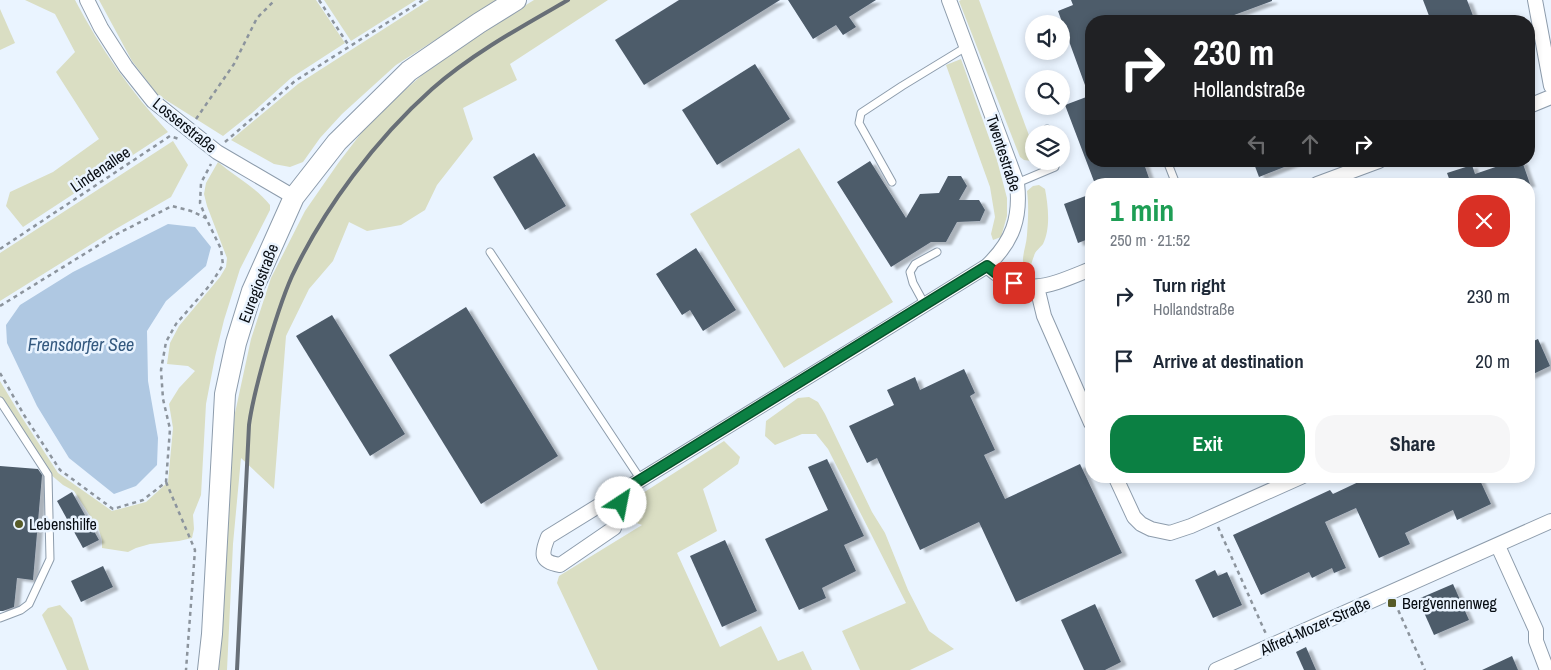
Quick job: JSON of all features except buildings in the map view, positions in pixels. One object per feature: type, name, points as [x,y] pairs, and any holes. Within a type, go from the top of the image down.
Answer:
[{"type":"main road","name":"Euregiostraße","points":[[208,670],[225,394],[236,343],[252,291],[294,197],[337,142],[409,72],[479,22],[516,0]]},
{"type":"street","name":"Losserstraße","points":[[87,0],[101,28],[126,68],[153,101],[188,135],[294,197]]},
{"type":"street","name":"Twentestraße","points":[[624,490],[614,528],[560,565],[550,563],[544,558],[542,551],[548,537],[640,480],[926,305],[987,266],[996,258],[1010,238],[1015,225],[1019,202],[1017,183],[949,0]]},
{"type":"street","points":[[1535,0],[1547,42],[1551,86]]},
{"type":"street","points":[[1535,104],[1551,97]]},
{"type":"street","points":[[1333,178],[1363,167]]},
{"type":"street","points":[[987,266],[1004,279],[1036,287],[1050,285],[1085,271]]},
{"type":"street","points":[[1036,287],[1044,316],[1085,409]]},
{"type":"street","points":[[1118,483],[1134,517],[1141,524],[1151,529],[1170,533],[1287,483]]},
{"type":"street","name":"Alfred-Mozer-Straße","points":[[1216,670],[1551,521]]},
{"type":"street","points":[[1498,546],[1536,630],[1536,641],[1547,670]]},
{"type":"lane","points":[[892,182],[859,123],[861,113],[966,47]]},
{"type":"lane","points":[[1017,183],[1048,170]]},
{"type":"lane","points":[[490,252],[640,480]]},
{"type":"lane","points":[[926,305],[913,283],[910,272],[915,264],[937,252]]},
{"type":"lane","points":[[0,401],[48,475],[50,559],[29,604],[21,610],[0,618]]},
{"type":"path","points":[[188,135],[234,64],[257,18],[275,0]]},
{"type":"path","points":[[319,0],[349,46]]},
{"type":"path","points":[[186,670],[195,550],[166,482],[170,429],[163,399],[161,370],[166,342],[176,324],[210,285],[223,265],[221,249],[200,202],[201,183],[217,152],[227,139],[295,81],[423,0]]},
{"type":"path","name":"Lindenallee","points":[[0,249],[170,136],[188,135]]},
{"type":"path","points":[[0,306],[115,235],[172,206],[206,218]]},
{"type":"path","points":[[0,373],[24,415],[60,470],[113,509],[143,500],[166,482]]},
{"type":"path","points":[[1213,516],[1271,645]]},
{"type":"path","points":[[1390,592],[1425,670]]},
{"type":"green space","points":[[25,0],[75,0],[117,69],[168,132],[23,227],[6,206],[10,192],[53,172],[99,139],[56,72],[75,52],[55,14]]},
{"type":"green space","points":[[99,0],[316,0],[345,43],[291,78],[223,136],[158,95],[132,61]]},
{"type":"green space","points":[[324,0],[416,0],[351,41]]},
{"type":"green space","points":[[429,0],[498,0],[396,65],[342,114],[320,138],[303,162],[290,167],[274,164],[231,140],[298,84]]},
{"type":"green space","points":[[534,0],[608,0],[510,64],[517,80],[463,108],[473,139],[437,185],[425,210],[401,225],[367,231],[349,222],[333,261],[309,289],[286,336],[274,489],[241,458],[233,544],[227,670],[217,670],[230,453],[235,413],[251,339],[271,278],[305,211],[372,119],[422,75],[492,26]]},
{"type":"green space","points":[[979,0],[1025,125],[1025,160],[1020,157],[959,1]]},
{"type":"green space","points":[[0,9],[15,43],[0,50]]},
{"type":"green space","points":[[961,59],[997,160],[1007,198],[1007,216],[1001,237],[993,240],[991,234],[995,217],[990,187],[946,65]]},
{"type":"green space","points":[[173,141],[188,165],[171,197],[0,301],[0,253]]},
{"type":"green space","points":[[799,148],[893,302],[784,368],[690,214]]},
{"type":"green space","points":[[218,162],[258,193],[270,205],[270,210],[240,269],[215,357],[206,404],[201,495],[193,515],[194,529],[192,538],[150,544],[128,552],[102,548],[99,530],[74,491],[50,474],[0,405],[0,381],[58,473],[112,511],[146,502],[168,482],[173,428],[169,404],[179,388],[195,371],[188,366],[167,364],[170,343],[179,326],[220,277],[226,267],[227,258],[204,194],[206,183]]},
{"type":"green space","points":[[1039,185],[1045,189],[1048,209],[1046,238],[1035,253],[1026,274],[1023,259],[1028,224],[1027,191],[1033,186]]},
{"type":"green space","points":[[809,397],[818,402],[825,414],[872,512],[885,533],[908,590],[929,631],[954,649],[910,670],[860,670],[842,631],[906,603],[828,449],[816,434],[802,434],[775,445],[765,436],[766,421],[798,398]]},
{"type":"green space","points":[[724,441],[740,457],[738,464],[703,489],[717,531],[677,553],[720,647],[761,626],[778,661],[803,651],[812,670],[598,670],[557,583],[559,576],[642,525],[628,520],[632,500]]},
{"type":"green space","points":[[60,605],[72,618],[89,670],[67,670],[42,615],[48,608]]},
{"type":"water","name":"Frensdorfer See","points":[[168,224],[195,227],[211,247],[206,266],[166,301],[147,331],[148,381],[158,438],[157,465],[136,486],[114,494],[69,458],[37,406],[7,343],[6,325],[20,305],[73,272]]},
{"type":"railway","points":[[237,670],[249,425],[255,392],[267,349],[292,276],[320,225],[353,176],[411,109],[432,89],[464,64],[498,41],[568,0]]},
{"type":"place","name":"Lebenshilfe","points":[[19,524]]},
{"type":"place","name":"Bergvennenweg","points":[[1392,603]]},
{"type":"route","points":[[621,503],[624,490],[987,266],[996,274],[1014,283]]}]
